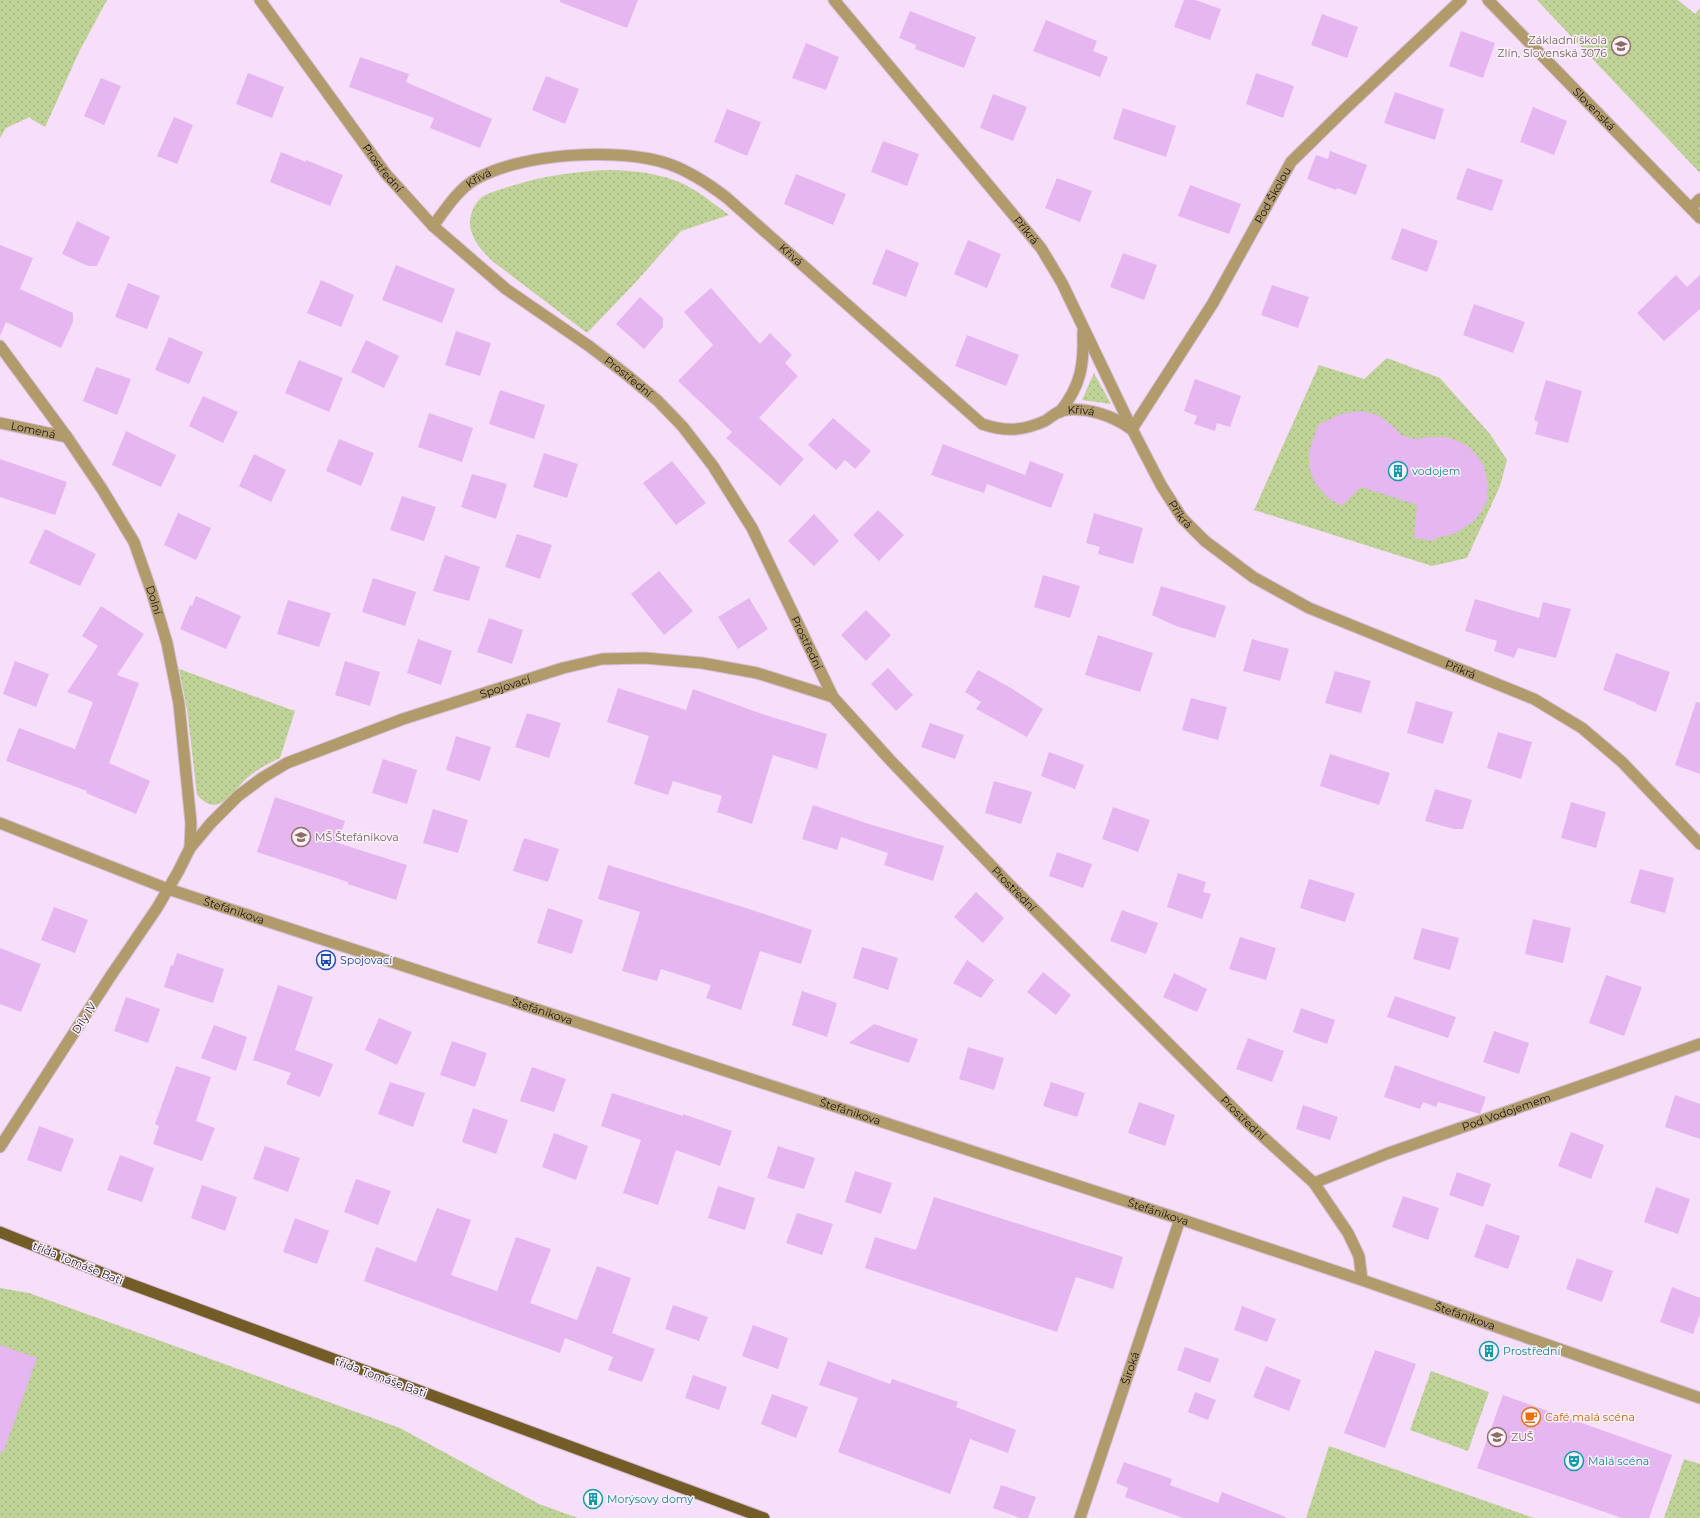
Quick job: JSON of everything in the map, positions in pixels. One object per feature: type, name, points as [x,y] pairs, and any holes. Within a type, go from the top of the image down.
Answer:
[{"type":"main road","name":"třída Tomáše Bati","points":[[0,1232],[125,1282],[764,1518]]},
{"type":"street","name":"Prostřední","points":[[260,0],[386,174],[433,226],[506,289],[589,346],[627,375],[658,401],[683,427],[714,466],[752,528],[833,697],[929,801],[1015,889],[1249,1124],[1314,1183],[1348,1233],[1360,1256],[1362,1280]]},
{"type":"street","name":"Příkrá","points":[[834,0],[1041,248],[1062,283],[1132,429],[1161,485],[1182,518],[1205,541],[1253,577],[1309,608],[1534,699],[1582,728],[1622,762],[1700,844]]},
{"type":"street","name":"Pod Školou","points":[[1132,429],[1212,303],[1291,162],[1461,0]]},
{"type":"street","name":"Slovenská","points":[[1488,0],[1700,218]]},
{"type":"street","name":"Křivá","points":[[433,226],[453,200],[474,180],[498,169],[524,162],[558,157],[603,155],[632,156],[668,164],[688,172],[727,198],[982,424],[997,429],[1015,430],[1035,425],[1060,412],[1080,411],[1104,414],[1120,420],[1132,429]]},
{"type":"street","points":[[1691,208],[1700,199]]},
{"type":"street","points":[[1060,412],[1071,397],[1080,376],[1084,356],[1083,328]]},
{"type":"street","name":"Dolní","points":[[0,346],[67,437],[102,489],[134,542],[152,593],[167,643],[178,704],[191,823],[190,848],[168,889]]},
{"type":"street","name":"Lomená","points":[[0,423],[67,437]]},
{"type":"street","name":"Spojovací","points":[[190,848],[211,823],[238,796],[287,762],[403,719],[576,665],[602,659],[645,658],[702,663],[758,673],[833,697]]},
{"type":"street","name":"Štefánikova","points":[[0,823],[168,889],[1180,1219],[1362,1280],[1700,1398]]},
{"type":"street","name":"Díly IV","points":[[0,1147],[168,889]]},
{"type":"street","name":"Pod Vodojemem","points":[[1314,1183],[1400,1149],[1700,1044]]},
{"type":"street","name":"Široká","points":[[1080,1518],[1180,1219]]},
{"type":"green space","points":[[0,0],[107,0],[80,50],[45,127],[30,117],[6,128],[0,138]]},
{"type":"green space","points":[[1537,0],[1678,0],[1695,14],[1700,8],[1700,173]]},
{"type":"green space","points":[[612,170],[634,171],[677,181],[696,191],[729,215],[681,231],[635,283],[587,333],[491,260],[480,248],[473,237],[470,218],[478,200],[495,191],[546,177],[572,173]]},
{"type":"green space","points":[[1387,358],[1440,378],[1490,434],[1507,460],[1500,486],[1467,558],[1432,566],[1254,510],[1319,365],[1364,379]]},
{"type":"green space","points":[[1094,373],[1111,404],[1082,400]]},
{"type":"green space","points":[[179,669],[295,711],[280,758],[266,765],[246,779],[228,798],[219,804],[212,805],[207,803],[197,795],[187,709]]},
{"type":"green space","points":[[0,1288],[29,1293],[400,1428],[539,1504],[578,1518],[0,1518]]},
{"type":"green space","points":[[1431,1371],[1489,1392],[1468,1451],[1410,1430]]},
{"type":"green space","points":[[1329,1446],[1534,1518],[1306,1518]]},
{"type":"green space","points":[[1684,1459],[1700,1464],[1700,1518],[1664,1518]]},
{"type":"building","points":[[560,0],[638,0],[627,28],[560,2]]},
{"type":"building","points":[[1184,0],[1195,0],[1221,9],[1210,40],[1174,27]]},
{"type":"building","points":[[910,11],[976,37],[964,68],[915,49],[916,45],[899,38]]},
{"type":"building","points":[[1322,14],[1358,27],[1347,58],[1311,45]]},
{"type":"building","points":[[1046,20],[1097,41],[1093,51],[1108,57],[1100,77],[1033,51]]},
{"type":"building","points":[[1461,31],[1495,43],[1483,78],[1449,66]]},
{"type":"building","points":[[806,43],[839,57],[826,90],[792,78]]},
{"type":"building","points":[[360,57],[409,74],[406,82],[492,119],[480,148],[430,128],[434,118],[349,87]]},
{"type":"building","points":[[248,73],[284,87],[272,118],[236,104]]},
{"type":"building","points":[[1256,73],[1294,86],[1283,118],[1246,104]]},
{"type":"building","points":[[546,76],[579,89],[565,124],[532,110]]},
{"type":"building","points":[[101,78],[121,86],[104,125],[84,116]]},
{"type":"building","points":[[1395,92],[1444,109],[1435,140],[1384,123]]},
{"type":"building","points":[[993,94],[1027,107],[1013,141],[980,128]]},
{"type":"building","points":[[1533,107],[1567,121],[1554,155],[1520,142]]},
{"type":"building","points":[[1123,108],[1176,126],[1166,157],[1113,139]]},
{"type":"building","points":[[727,109],[761,122],[747,156],[714,142]]},
{"type":"building","points":[[174,117],[193,125],[177,164],[157,156]]},
{"type":"building","points":[[883,141],[919,154],[907,186],[871,172]]},
{"type":"building","points":[[1330,151],[1367,165],[1356,195],[1337,188],[1336,190],[1307,179],[1316,155],[1328,159]]},
{"type":"building","points":[[281,152],[343,175],[330,206],[270,182]]},
{"type":"building","points":[[1467,168],[1503,180],[1492,211],[1456,199]]},
{"type":"building","points":[[796,174],[846,194],[833,225],[784,204]]},
{"type":"building","points":[[1057,178],[1092,191],[1080,222],[1045,208]]},
{"type":"building","points":[[1190,185],[1241,204],[1229,234],[1178,216]]},
{"type":"building","points":[[77,221],[110,237],[97,266],[88,266],[62,254]]},
{"type":"building","points":[[1402,228],[1438,241],[1427,272],[1391,259]]},
{"type":"building","points":[[968,240],[1001,254],[987,288],[954,274]]},
{"type":"building","points":[[0,245],[33,258],[20,289],[73,313],[73,322],[61,348],[6,322],[0,336]]},
{"type":"building","points":[[886,249],[919,263],[906,297],[872,284]]},
{"type":"building","points":[[1123,253],[1157,265],[1144,300],[1110,287]]},
{"type":"building","points":[[396,265],[455,289],[442,323],[382,300]]},
{"type":"building","points":[[1676,275],[1687,287],[1700,275],[1700,309],[1664,341],[1637,313]]},
{"type":"building","points":[[321,280],[354,295],[341,327],[307,313]]},
{"type":"building","points":[[128,283],[160,296],[147,329],[115,317]]},
{"type":"building","points":[[1272,285],[1309,297],[1298,328],[1261,315]]},
{"type":"building","points":[[711,288],[760,344],[770,333],[792,355],[785,363],[798,376],[759,418],[804,459],[780,486],[726,438],[732,432],[678,381],[713,345],[684,312]]},
{"type":"building","points":[[640,297],[663,318],[663,327],[644,349],[616,324]]},
{"type":"building","points":[[1474,304],[1525,322],[1513,353],[1463,335]]},
{"type":"building","points":[[456,331],[491,343],[480,376],[445,365]]},
{"type":"building","points":[[967,335],[1019,355],[1006,386],[955,366]]},
{"type":"building","points":[[169,337],[203,352],[189,384],[155,370]]},
{"type":"building","points":[[366,340],[399,356],[384,388],[351,372]]},
{"type":"building","points":[[299,360],[343,378],[329,412],[285,393]]},
{"type":"building","points":[[96,367],[131,379],[117,415],[83,401]]},
{"type":"building","points":[[1195,379],[1241,396],[1230,427],[1217,423],[1215,431],[1194,424],[1197,416],[1184,411]]},
{"type":"building","points":[[1546,380],[1582,391],[1568,443],[1535,434],[1538,422],[1534,420]]},
{"type":"building","points":[[500,390],[545,405],[534,439],[489,424]]},
{"type":"building","points":[[203,396],[238,412],[223,443],[189,426]]},
{"type":"building","name":"vodojem","points":[[1361,411],[1378,415],[1396,429],[1401,435],[1414,439],[1447,437],[1470,448],[1484,466],[1488,484],[1487,501],[1473,522],[1454,534],[1436,538],[1435,541],[1414,538],[1417,505],[1361,487],[1342,506],[1328,498],[1315,483],[1309,467],[1309,452],[1318,425],[1341,414]]},
{"type":"building","points":[[429,413],[473,428],[462,462],[418,447]]},
{"type":"building","points":[[833,418],[871,451],[855,469],[845,460],[836,470],[808,445]]},
{"type":"building","points":[[126,431],[176,455],[161,487],[112,465]]},
{"type":"building","points":[[339,439],[374,453],[361,486],[326,471]]},
{"type":"building","points":[[943,444],[1025,475],[1030,461],[1064,474],[1051,508],[987,484],[984,493],[931,475]]},
{"type":"building","points":[[544,453],[578,464],[567,498],[533,487]]},
{"type":"building","points":[[254,454],[286,470],[271,502],[239,486]]},
{"type":"building","points":[[0,459],[67,482],[55,515],[0,497]]},
{"type":"building","points":[[672,461],[706,503],[676,525],[643,483]]},
{"type":"building","points":[[472,474],[507,484],[496,519],[461,507]]},
{"type":"building","points":[[402,496],[436,507],[424,541],[390,530]]},
{"type":"building","points":[[878,510],[904,535],[879,561],[853,535]]},
{"type":"building","points":[[178,513],[211,528],[196,560],[164,545]]},
{"type":"building","points":[[1094,513],[1143,528],[1133,564],[1098,554],[1100,547],[1086,543]]},
{"type":"building","points":[[814,514],[839,541],[814,566],[788,541]]},
{"type":"building","points":[[45,529],[96,554],[80,586],[29,563]]},
{"type":"building","points":[[517,534],[552,545],[540,579],[505,567]]},
{"type":"building","points":[[445,555],[480,567],[469,601],[433,591]]},
{"type":"building","points":[[659,571],[693,611],[664,635],[631,594]]},
{"type":"building","points":[[1043,575],[1080,586],[1070,618],[1034,607]]},
{"type":"building","points":[[373,578],[416,592],[405,626],[362,612]]},
{"type":"building","points":[[1161,586],[1226,606],[1215,638],[1176,626],[1152,615]]},
{"type":"building","points":[[196,596],[241,616],[226,649],[180,629],[190,605],[192,606]]},
{"type":"building","points":[[749,598],[768,629],[738,649],[718,617]]},
{"type":"building","points":[[1475,599],[1539,618],[1543,602],[1571,609],[1556,658],[1518,648],[1514,658],[1494,651],[1497,641],[1465,631]]},
{"type":"building","points":[[288,600],[331,613],[319,647],[277,634]]},
{"type":"building","points":[[101,606],[144,634],[117,675],[139,683],[109,763],[150,781],[136,814],[86,793],[87,791],[6,761],[19,728],[75,749],[93,702],[67,692],[98,646],[82,636]]},
{"type":"building","points":[[866,610],[891,635],[866,661],[841,635]]},
{"type":"building","points":[[489,618],[523,630],[512,664],[477,652]]},
{"type":"building","points":[[1098,635],[1153,653],[1140,692],[1085,675]]},
{"type":"building","points":[[418,639],[452,651],[441,685],[407,673]]},
{"type":"building","points":[[1252,639],[1289,649],[1280,681],[1243,671]]},
{"type":"building","points":[[1616,653],[1670,672],[1656,712],[1603,690]]},
{"type":"building","points":[[15,661],[49,674],[36,707],[3,694]]},
{"type":"building","points":[[345,661],[380,672],[370,706],[335,695]]},
{"type":"building","points":[[888,668],[913,695],[896,711],[871,684]]},
{"type":"building","points":[[978,670],[1011,688],[1043,709],[1027,737],[976,709],[981,702],[965,692]]},
{"type":"building","points":[[1335,671],[1371,681],[1361,713],[1325,703]]},
{"type":"building","points":[[618,688],[686,710],[693,689],[762,714],[827,734],[817,769],[773,755],[752,824],[717,812],[722,796],[673,781],[668,795],[634,784],[649,736],[607,722]]},
{"type":"building","points":[[1191,698],[1227,707],[1218,740],[1182,730]]},
{"type":"building","points":[[1416,701],[1453,712],[1443,744],[1407,733]]},
{"type":"building","points":[[1696,702],[1700,703],[1700,774],[1675,765]]},
{"type":"building","points":[[527,713],[561,723],[549,758],[515,747]]},
{"type":"building","points":[[930,723],[964,735],[955,759],[921,747]]},
{"type":"building","points":[[1498,732],[1532,742],[1521,779],[1487,768]]},
{"type":"building","points":[[456,736],[491,747],[480,781],[446,770]]},
{"type":"building","points":[[1049,752],[1084,765],[1075,789],[1041,776]]},
{"type":"building","points":[[1330,754],[1390,773],[1379,805],[1320,786]]},
{"type":"building","points":[[383,759],[417,770],[407,804],[372,793]]},
{"type":"building","points":[[994,781],[1032,792],[1021,824],[985,813]]},
{"type":"building","points":[[1435,789],[1472,800],[1463,829],[1454,829],[1425,821]]},
{"type":"building","name":"MŠ Štefánikova","points":[[275,797],[345,821],[338,843],[407,865],[396,900],[348,884],[348,882],[257,852]]},
{"type":"building","points":[[1571,802],[1606,812],[1596,848],[1561,838]]},
{"type":"building","points":[[813,805],[869,824],[944,846],[933,881],[884,865],[888,853],[841,837],[837,850],[802,839]]},
{"type":"building","points":[[1113,807],[1150,820],[1138,852],[1102,839]]},
{"type":"building","points":[[433,809],[468,820],[458,853],[423,843]]},
{"type":"building","points":[[524,838],[559,849],[548,882],[513,871]]},
{"type":"building","points":[[1057,852],[1092,864],[1083,888],[1049,876]]},
{"type":"building","points":[[608,865],[812,930],[801,964],[760,951],[741,1010],[706,998],[711,985],[661,969],[657,981],[622,971],[640,912],[598,899]]},
{"type":"building","points":[[1640,869],[1674,878],[1665,913],[1630,903]]},
{"type":"building","points":[[1178,873],[1206,882],[1203,892],[1211,894],[1202,919],[1167,907]]},
{"type":"building","points":[[1309,879],[1355,893],[1345,922],[1300,908]]},
{"type":"building","points":[[976,892],[1004,918],[983,943],[954,917]]},
{"type":"building","points":[[54,907],[88,920],[75,953],[41,940]]},
{"type":"building","points":[[548,908],[583,920],[572,954],[537,943]]},
{"type":"building","points":[[1122,910],[1158,923],[1146,954],[1110,941]]},
{"type":"building","points":[[1533,919],[1571,928],[1563,963],[1525,954]]},
{"type":"building","points":[[1422,928],[1459,938],[1450,970],[1413,959]]},
{"type":"building","points":[[1240,937],[1276,948],[1266,980],[1229,969]]},
{"type":"building","points":[[862,947],[898,958],[888,990],[853,978]]},
{"type":"building","points":[[0,948],[41,964],[21,1012],[0,1004]]},
{"type":"building","points":[[177,953],[224,969],[213,1003],[164,987],[171,965],[173,966]]},
{"type":"building","points":[[967,960],[994,980],[981,998],[953,983]]},
{"type":"building","points":[[1043,972],[1071,995],[1056,1015],[1027,992]]},
{"type":"building","points":[[1174,973],[1207,989],[1197,1012],[1163,997]]},
{"type":"building","points":[[1606,975],[1642,987],[1624,1036],[1589,1023]]},
{"type":"building","points":[[278,985],[313,997],[295,1050],[333,1064],[320,1097],[286,1084],[291,1073],[253,1060]]},
{"type":"building","points":[[802,991],[837,1003],[827,1037],[792,1025]]},
{"type":"building","points":[[1395,996],[1456,1017],[1448,1038],[1387,1017]]},
{"type":"building","points":[[126,997],[160,1009],[148,1043],[114,1031]]},
{"type":"building","points":[[1301,1008],[1335,1020],[1327,1044],[1293,1032]]},
{"type":"building","points":[[379,1018],[412,1032],[397,1065],[365,1050]]},
{"type":"building","points":[[874,1024],[918,1039],[909,1063],[849,1043]]},
{"type":"building","points":[[214,1025],[247,1037],[236,1071],[201,1058]]},
{"type":"building","points":[[1494,1031],[1529,1043],[1519,1074],[1483,1062]]},
{"type":"building","points":[[1248,1038],[1284,1051],[1272,1082],[1236,1069]]},
{"type":"building","points":[[452,1041],[487,1053],[475,1087],[440,1075]]},
{"type":"building","points":[[968,1047],[1004,1058],[994,1090],[959,1079]]},
{"type":"building","points":[[1395,1065],[1486,1097],[1480,1114],[1438,1102],[1436,1107],[1423,1102],[1420,1109],[1384,1097]]},
{"type":"building","points":[[176,1066],[211,1077],[196,1121],[215,1128],[202,1161],[153,1144],[159,1126],[155,1124]]},
{"type":"building","points":[[532,1067],[566,1079],[554,1112],[520,1101]]},
{"type":"building","points":[[390,1082],[425,1093],[413,1127],[378,1114]]},
{"type":"building","points":[[1051,1082],[1085,1093],[1077,1117],[1043,1106]]},
{"type":"building","points":[[612,1093],[683,1116],[683,1114],[732,1131],[720,1166],[676,1150],[658,1205],[623,1193],[641,1140],[601,1126]]},
{"type":"building","points":[[1675,1095],[1700,1104],[1700,1139],[1665,1127]]},
{"type":"building","points":[[1139,1102],[1175,1115],[1165,1146],[1128,1133]]},
{"type":"building","points":[[1303,1105],[1338,1117],[1330,1140],[1296,1129]]},
{"type":"building","points":[[473,1108],[508,1120],[496,1154],[462,1142]]},
{"type":"building","points":[[39,1126],[74,1139],[61,1172],[27,1160]]},
{"type":"building","points":[[1571,1132],[1604,1145],[1591,1179],[1558,1166]]},
{"type":"building","points":[[554,1133],[588,1146],[576,1180],[542,1167]]},
{"type":"building","points":[[265,1146],[300,1158],[288,1192],[253,1179]]},
{"type":"building","points":[[778,1146],[815,1158],[804,1189],[767,1178]]},
{"type":"building","points":[[120,1155],[154,1168],[142,1202],[107,1190]]},
{"type":"building","points":[[855,1171],[892,1183],[881,1214],[845,1202]]},
{"type":"building","points":[[1457,1172],[1491,1184],[1483,1207],[1449,1195]]},
{"type":"building","points":[[356,1179],[391,1191],[378,1225],[344,1212]]},
{"type":"building","points":[[202,1185],[237,1197],[225,1231],[191,1218]]},
{"type":"building","points":[[718,1186],[755,1198],[745,1230],[708,1218]]},
{"type":"building","points":[[1656,1187],[1690,1199],[1678,1234],[1644,1222]]},
{"type":"building","points":[[1403,1196],[1439,1208],[1428,1240],[1392,1227]]},
{"type":"building","points":[[934,1197],[1123,1257],[1113,1289],[1076,1277],[1057,1332],[865,1268],[875,1237],[916,1250]]},
{"type":"building","points":[[437,1208],[471,1220],[451,1275],[497,1291],[516,1237],[551,1249],[530,1303],[577,1320],[597,1266],[631,1278],[612,1333],[655,1349],[642,1382],[608,1370],[613,1357],[565,1338],[560,1353],[364,1281],[376,1247],[416,1262]]},
{"type":"building","points":[[797,1213],[833,1224],[822,1255],[786,1243]]},
{"type":"building","points":[[295,1218],[329,1231],[317,1264],[283,1252]]},
{"type":"building","points":[[1486,1224],[1520,1236],[1508,1269],[1474,1257]]},
{"type":"building","points":[[1577,1258],[1613,1271],[1602,1302],[1566,1289]]},
{"type":"building","points":[[1672,1287],[1700,1298],[1700,1314],[1693,1334],[1660,1322]]},
{"type":"building","points":[[673,1305],[708,1317],[699,1341],[665,1329]]},
{"type":"building","points":[[1242,1306],[1276,1319],[1267,1342],[1234,1330]]},
{"type":"building","points":[[753,1325],[788,1338],[778,1369],[742,1356]]},
{"type":"building","points":[[0,1345],[37,1358],[3,1453],[0,1452]]},
{"type":"building","points":[[1185,1347],[1219,1359],[1210,1383],[1177,1370]]},
{"type":"building","points":[[1375,1350],[1416,1364],[1385,1448],[1344,1433]]},
{"type":"building","points":[[828,1361],[890,1384],[892,1379],[958,1402],[956,1407],[1016,1430],[1008,1453],[970,1439],[950,1494],[838,1452],[858,1398],[819,1385]]},
{"type":"building","points":[[1266,1366],[1301,1380],[1289,1411],[1253,1397]]},
{"type":"building","points":[[693,1375],[727,1387],[719,1410],[685,1398]]},
{"type":"building","points":[[1195,1392],[1216,1400],[1208,1420],[1188,1412]]},
{"type":"building","points":[[772,1394],[808,1407],[796,1438],[761,1424]]},
{"type":"building","name":"Malá scéna","points":[[1503,1395],[1672,1455],[1649,1518],[1622,1518],[1477,1468]]},
{"type":"building","points":[[1124,1462],[1172,1479],[1170,1485],[1218,1503],[1222,1492],[1286,1517],[1183,1518],[1125,1497],[1128,1488],[1116,1483]]},
{"type":"building","points":[[1001,1485],[1036,1497],[1028,1518],[1020,1518],[993,1508]]},
{"type":"place","name":"Základní škola Zlín, Slovenská 3076","points":[[1621,46]]},
{"type":"place","name":"vodojem","points":[[1398,471]]},
{"type":"place","name":"MŠ Štefánikova","points":[[301,837]]},
{"type":"place","name":"Spojovací","points":[[326,960]]},
{"type":"place","name":"Prostřední","points":[[1489,1351]]},
{"type":"place","name":"Café malá scéna","points":[[1531,1417]]},
{"type":"place","name":"ZUŠ","points":[[1497,1437]]},
{"type":"place","name":"Malá scéna","points":[[1574,1461]]},
{"type":"place","name":"Morýsovy domy","points":[[593,1499]]}]
